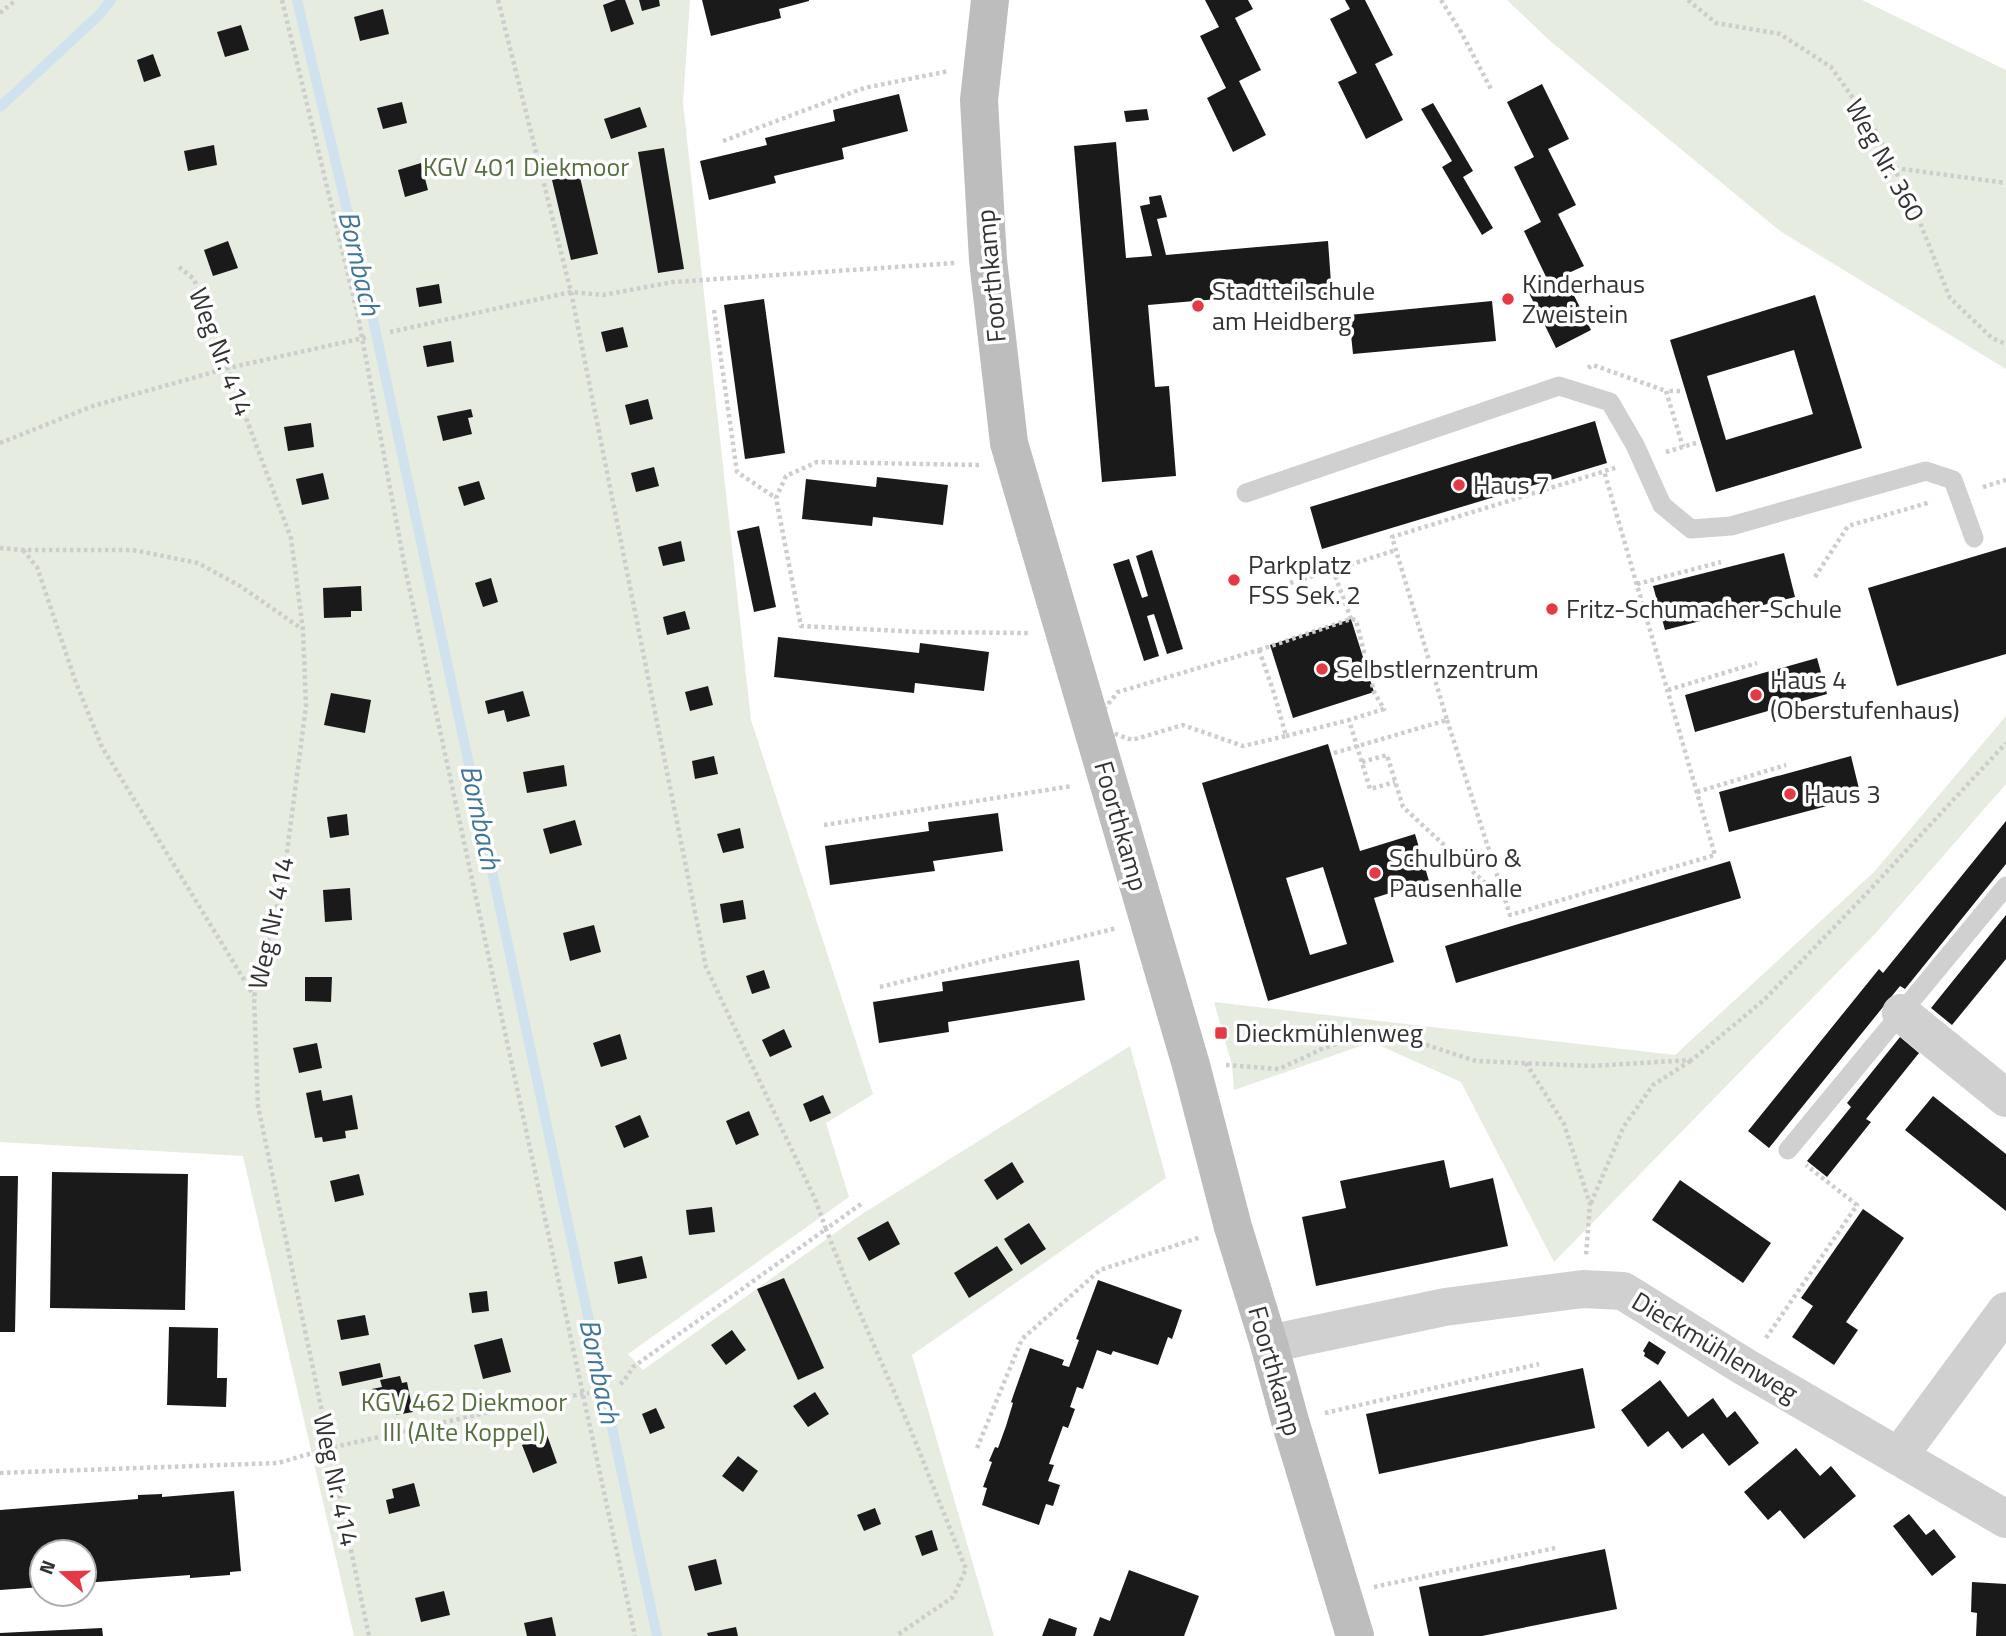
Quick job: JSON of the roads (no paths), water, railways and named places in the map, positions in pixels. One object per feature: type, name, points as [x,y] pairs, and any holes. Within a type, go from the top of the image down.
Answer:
[{"type":"street","name":"Foorthkamp","points":[[990,0],[979,100],[988,260],[1009,443],[1191,1065],[1233,1227],[1354,1636]]},
{"type":"street","points":[[1901,1013],[2006,1098]]},
{"type":"street","name":"Dieckmühlenweg","points":[[1269,1344],[1445,1307],[1583,1289],[1623,1291],[1745,1367],[2006,1519]]},
{"type":"street","points":[[1899,1456],[2006,1311]]},
{"type":"lane","points":[[1246,493],[1559,386],[1610,402],[1642,460],[1662,505],[1691,529],[1731,526],[1926,471],[1953,480],[1973,538]]},
{"type":"lane","points":[[1788,1150],[2006,887]]},
{"type":"waterway","points":[[0,107],[99,15],[111,0]]},
{"type":"waterway","name":"Bornbach","points":[[297,0],[371,310],[657,1636]]},
{"type":"place","name":"Kinderhaus Zweistein","points":[[1508,299]]},
{"type":"place","name":"Stadtteilschule am Heidberg","points":[[1198,306]]},
{"type":"place","name":"Haus 7","points":[[1459,485]]},
{"type":"place","name":"Parkplatz FSS Sek. 2","points":[[1234,580]]},
{"type":"place","name":"Fritz-Schumacher-Schule","points":[[1552,609]]},
{"type":"place","name":"Selbstlernzentrum","points":[[1322,669]]},
{"type":"place","name":"Haus 4 (Oberstufenhaus)","points":[[1756,695]]},
{"type":"place","name":"Haus 3","points":[[1790,794]]},
{"type":"place","name":"Schulbüro & Pausenhalle","points":[[1375,873]]},
{"type":"place","name":"Dieckmühlenweg","points":[[1221,1033]]},
{"type":"park label","name":"KGV 401 Diekmoor","points":[[526,167]]},
{"type":"park label","name":"KGV 462 Diekmoor III (Alte Koppel)","points":[[464,1417]]}]
